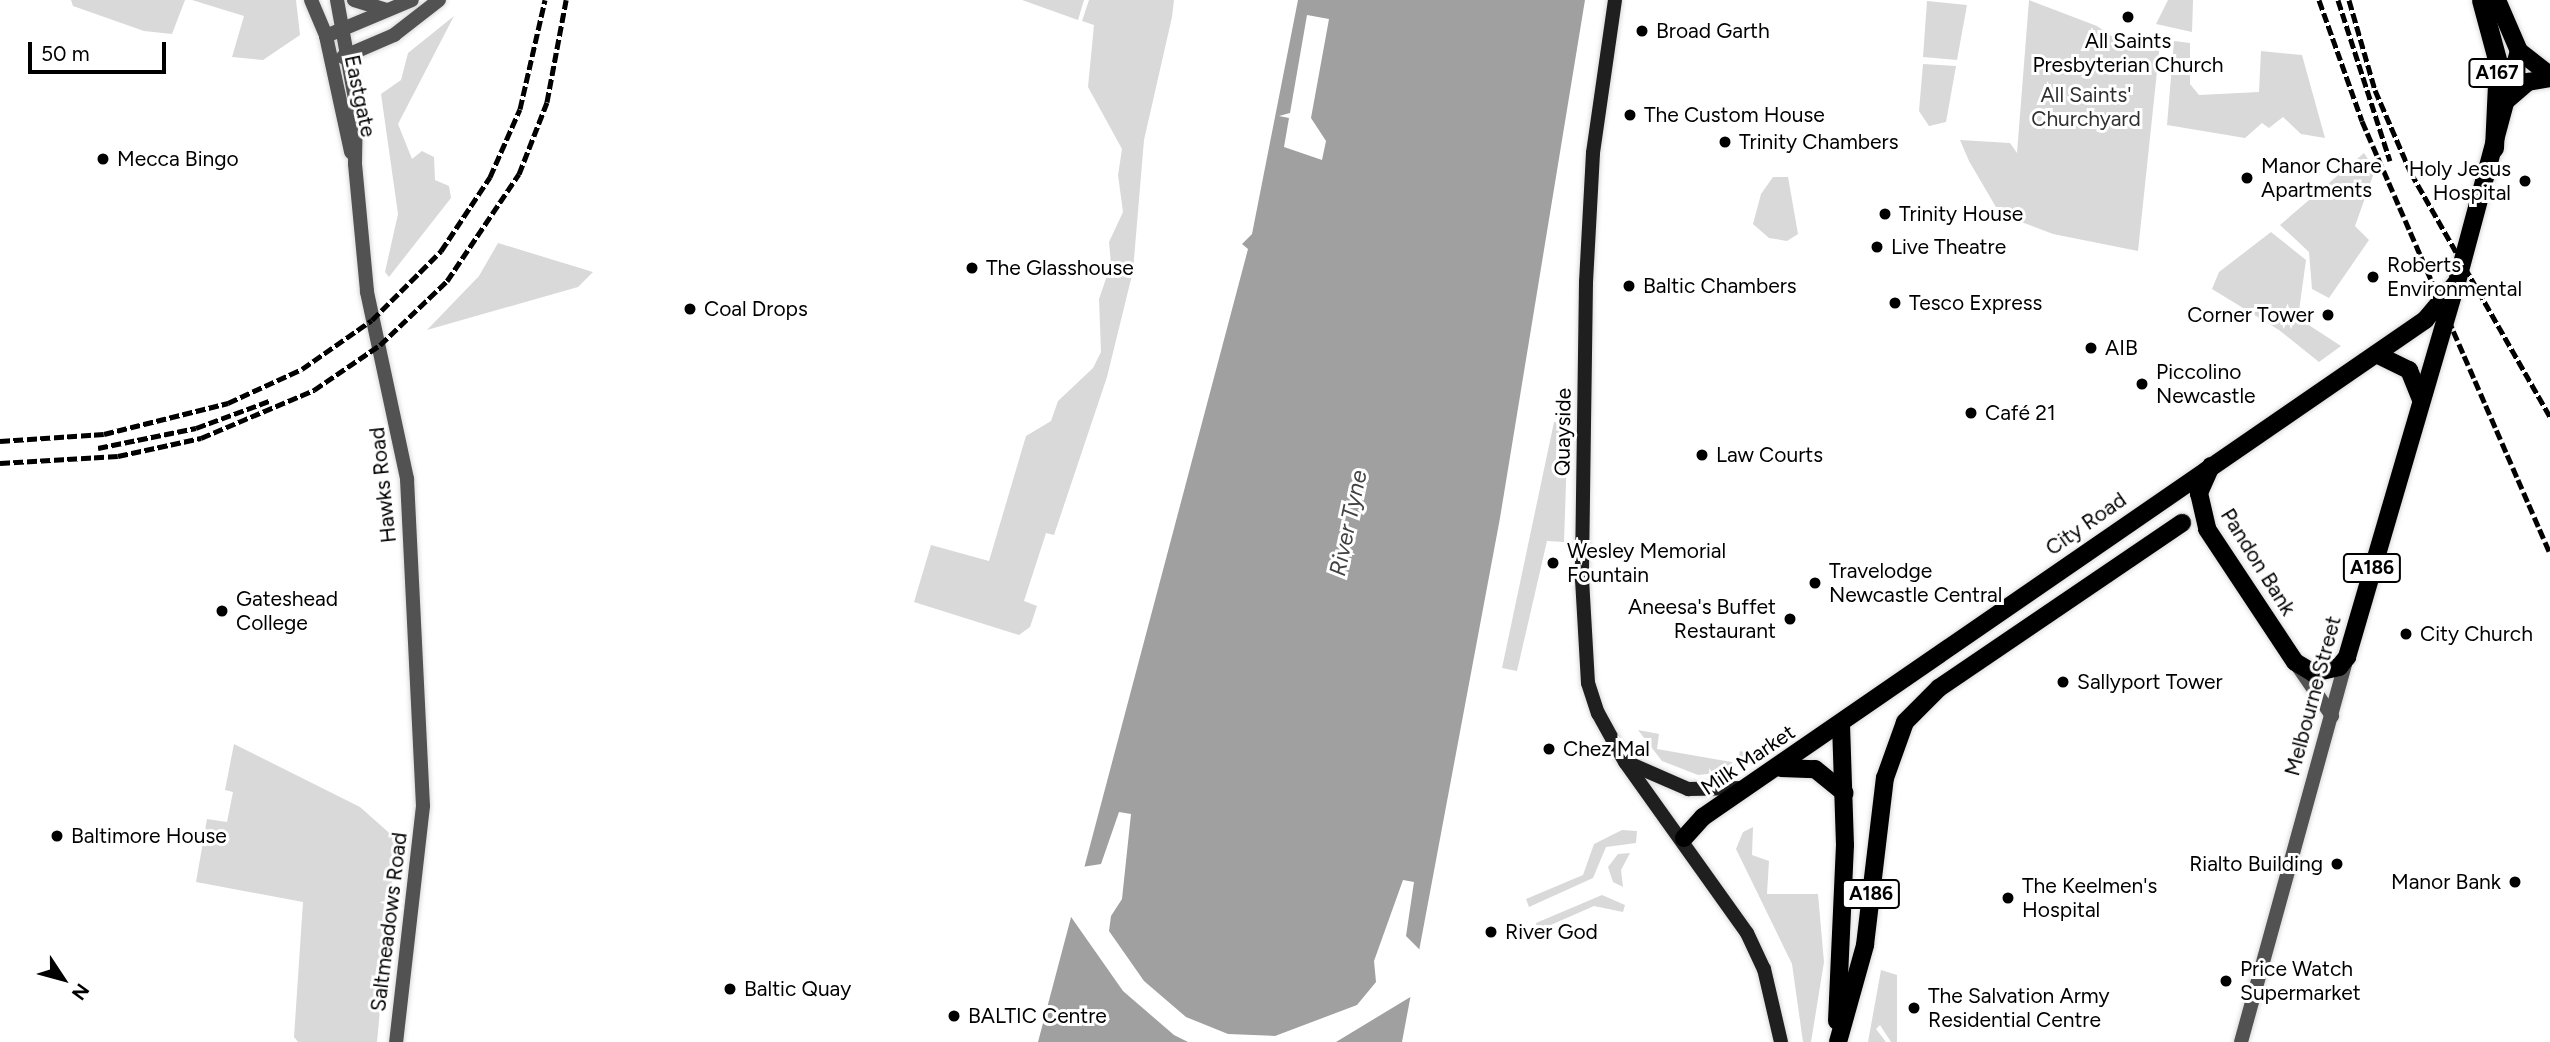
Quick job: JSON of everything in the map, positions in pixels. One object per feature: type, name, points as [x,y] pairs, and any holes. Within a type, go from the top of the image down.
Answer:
[{"type":"highway","name":"A167","points":[[2481,0],[2498,63],[2494,148]]},
{"type":"main road","name":"Quayside","points":[[1615,0],[1590,210],[1582,605],[1592,699],[1625,762],[1684,838],[1747,933],[1764,969],[1782,1042]]},
{"type":"main road","points":[[2497,0],[2519,51],[2550,76]]},
{"type":"main road","name":"City Road","points":[[1841,725],[2124,526],[2425,320],[2457,282],[2519,51]]},
{"type":"main road","points":[[2507,100],[2528,82],[2550,76]]},
{"type":"main road","name":"Melbourne Street","points":[[2347,657],[2457,282]]},
{"type":"main road","points":[[2376,355],[2409,370],[2421,399]]},
{"type":"main road","name":"Pandon Bank","points":[[2212,465],[2199,492],[2207,529],[2295,662]]},
{"type":"main road","points":[[2124,526],[2182,523],[2207,529]]},
{"type":"main road","name":"A186","points":[[1837,1042],[1865,945],[1885,778],[1905,722],[1950,680],[2182,523]]},
{"type":"main road","points":[[2295,662],[2319,673],[2340,667],[2347,657]]},
{"type":"main road","name":"A186","points":[[1837,1042],[1845,793],[1841,725]]},
{"type":"main road","name":"Milk Market","points":[[1684,838],[1748,787],[1841,725]]},
{"type":"main road","points":[[1625,762],[1688,789],[1748,787]]},
{"type":"main road","points":[[1777,768],[1815,769],[1845,793]]},
{"type":"street","name":"Eastgate","points":[[312,0],[326,36],[355,164]]},
{"type":"street","name":"Eastgate","points":[[337,0],[350,55],[357,121],[355,164]]},
{"type":"street","points":[[354,0],[387,11]]},
{"type":"street","points":[[326,36],[412,0]]},
{"type":"street","points":[[331,61],[394,35],[439,0]]},
{"type":"street","name":"Hawks Road","points":[[355,164],[373,327],[404,447],[423,806]]},
{"type":"street","name":"Melbourne Street","points":[[2241,1042],[2347,657]]},
{"type":"street","points":[[2295,662],[2332,716]]},
{"type":"street","name":"Saltmeadows Road","points":[[396,1042],[423,806]]},
{"type":"green space","points":[[71,0],[185,0],[172,34],[144,31],[73,6]]},
{"type":"green space","points":[[192,0],[296,0],[300,35],[263,60],[232,57],[244,16]]},
{"type":"green space","points":[[1022,0],[1084,0],[1078,20]]},
{"type":"green space","points":[[1089,0],[1174,0],[1144,140],[1133,271],[1107,377],[1054,535],[1046,533],[1024,601],[1037,606],[1030,627],[1019,635],[914,602],[931,545],[989,561],[1026,436],[1051,421],[1058,401],[1093,368],[1101,352],[1099,299],[1111,264],[1109,242],[1123,212],[1118,175],[1122,149],[1088,87],[1094,25],[1082,21]]},
{"type":"green space","name":"All Saints' Churchyard","points":[[2029,0],[2097,26],[2121,43],[2160,43],[2138,251],[2053,234],[2000,214],[1969,161],[1960,140],[2010,143],[2017,153]]},
{"type":"green space","points":[[2168,0],[2193,0],[2192,32],[2156,24]]},
{"type":"green space","points":[[1927,1],[1967,5],[1957,60],[1923,57]]},
{"type":"green space","points":[[454,16],[398,124],[412,159],[422,151],[434,157],[435,180],[449,186],[451,198],[389,277],[385,272],[398,214],[381,94],[401,80],[408,53]]},
{"type":"green space","points":[[2174,41],[2190,43],[2190,84],[2199,95],[2259,92],[2261,51],[2302,55],[2325,138],[2301,134],[2283,117],[2269,128],[2262,123],[2245,138],[2167,125]]},
{"type":"green space","points":[[1923,64],[1956,66],[1946,122],[1929,126],[1919,111]]},
{"type":"green space","points":[[2364,153],[2375,170],[2355,226],[2369,240],[2329,298],[2312,289],[2309,252],[2280,225]]},
{"type":"green space","points":[[1773,177],[1788,177],[1798,234],[1787,241],[1769,238],[1753,224],[1761,194]]},
{"type":"green space","points":[[2271,232],[2306,260],[2298,318],[2341,346],[2319,362],[2279,330],[2212,289],[2219,272]]},
{"type":"green space","points":[[498,243],[593,272],[578,287],[427,330],[479,276]]},
{"type":"green space","points":[[1554,422],[1568,424],[1564,542],[1547,541],[1517,671],[1502,668]]},
{"type":"green space","points":[[1638,730],[1659,734],[1657,749],[1737,763],[1740,751],[1752,754],[1735,766],[1717,773],[1698,775],[1662,761]]},
{"type":"green space","points":[[234,744],[360,807],[396,839],[377,1042],[298,1042],[294,1037],[303,902],[196,882],[207,819],[227,822],[233,792],[225,790]]},
{"type":"green space","points":[[1753,827],[1752,855],[1769,861],[1767,894],[1818,894],[1824,962],[1811,1042],[1803,1042],[1792,964],[1736,849],[1743,832]]},
{"type":"green space","points":[[1622,830],[1637,831],[1636,843],[1606,847],[1593,878],[1529,907],[1526,899],[1583,875],[1594,844]]},
{"type":"green space","points":[[1630,853],[1621,870],[1623,887],[1613,882],[1608,867],[1618,854]]},
{"type":"green space","points":[[1602,895],[1625,905],[1623,912],[1594,906],[1537,931],[1536,923]]},
{"type":"green space","points":[[1881,970],[1897,975],[1897,1042],[1891,1042],[1880,1025],[1876,1029],[1886,1042],[1868,1042]]},
{"type":"water","name":"River Tyne","points":[[1298,0],[1585,0],[1500,518],[1402,1042],[1038,1042],[1248,249],[1242,244],[1252,234]]},
{"type":"pier","points":[[1307,15],[1329,19],[1311,118],[1326,141],[1322,160],[1284,147],[1289,118],[1279,116],[1290,113]]},
{"type":"pier","points":[[1119,812],[1131,814],[1122,899],[1111,916],[1109,931],[1144,981],[1186,1017],[1228,1034],[1275,1036],[1357,1005],[1376,982],[1374,961],[1403,880],[1414,882],[1406,936],[1421,951],[1412,996],[1336,1042],[1188,1042],[1174,1035],[1123,991],[1069,914],[1082,867],[1101,864]]},
{"type":"railway","points":[[0,441],[104,434],[228,403],[302,369],[372,320],[441,251],[490,177],[520,109],[545,0]]},
{"type":"railway","points":[[0,463],[118,456],[201,438],[314,390],[380,345],[447,281],[519,174],[547,102],[566,0]]},
{"type":"railway","points":[[2319,0],[2362,121],[2550,554]]},
{"type":"railway","points":[[2338,0],[2390,161]]},
{"type":"railway","points":[[2349,0],[2375,90],[2411,173],[2550,417]]},
{"type":"railway","points":[[98,448],[196,428],[269,401]]},
{"type":"place","name":"All Saints Presbyterian Church","points":[[2128,17]]},
{"type":"place","name":"Broad Garth","points":[[1642,31]]},
{"type":"place","name":"The Custom House","points":[[1630,115]]},
{"type":"place","name":"Trinity Chambers","points":[[1725,142]]},
{"type":"place","name":"Mecca Bingo","points":[[103,159]]},
{"type":"place","name":"Manor Chare Apartments","points":[[2247,178]]},
{"type":"place","name":"Holy Jesus Hospital","points":[[2525,181]]},
{"type":"place","name":"Trinity House","points":[[1885,214]]},
{"type":"place","name":"Live Theatre","points":[[1877,247]]},
{"type":"place","name":"The Glasshouse","points":[[972,268]]},
{"type":"place","name":"Roberts Environmental","points":[[2373,277]]},
{"type":"place","name":"Baltic Chambers","points":[[1629,286]]},
{"type":"place","name":"Tesco Express","points":[[1895,303]]},
{"type":"place","name":"Coal Drops","points":[[690,309]]},
{"type":"place","name":"Corner Tower","points":[[2328,315]]},
{"type":"place","name":"AIB","points":[[2091,348]]},
{"type":"place","name":"Piccolino Newcastle","points":[[2142,384]]},
{"type":"place","name":"Café 21","points":[[1971,413]]},
{"type":"place","name":"Law Courts","points":[[1702,455]]},
{"type":"place","name":"Wesley Memorial Fountain","points":[[1553,563]]},
{"type":"place","name":"Travelodge Newcastle Central","points":[[1815,583]]},
{"type":"place","name":"Gateshead College","points":[[222,611]]},
{"type":"place","name":"Aneesa's Buffet Restaurant","points":[[1790,619]]},
{"type":"place","name":"City Church","points":[[2406,634]]},
{"type":"place","name":"Sallyport Tower","points":[[2063,682]]},
{"type":"place","name":"Chez Mal","points":[[1549,749]]},
{"type":"place","name":"Baltimore House","points":[[57,836]]},
{"type":"place","name":"Rialto Building","points":[[2337,864]]},
{"type":"place","name":"Manor Bank","points":[[2515,882]]},
{"type":"place","name":"The Keelmen's Hospital","points":[[2008,898]]},
{"type":"place","name":"River God","points":[[1491,932]]},
{"type":"place","name":"Price Watch Supermarket","points":[[2226,981]]},
{"type":"place","name":"Baltic Quay","points":[[730,989]]},
{"type":"place","name":"The Salvation Army Residential Centre","points":[[1914,1008]]},
{"type":"place","name":"BALTIC Centre","points":[[954,1016]]}]
